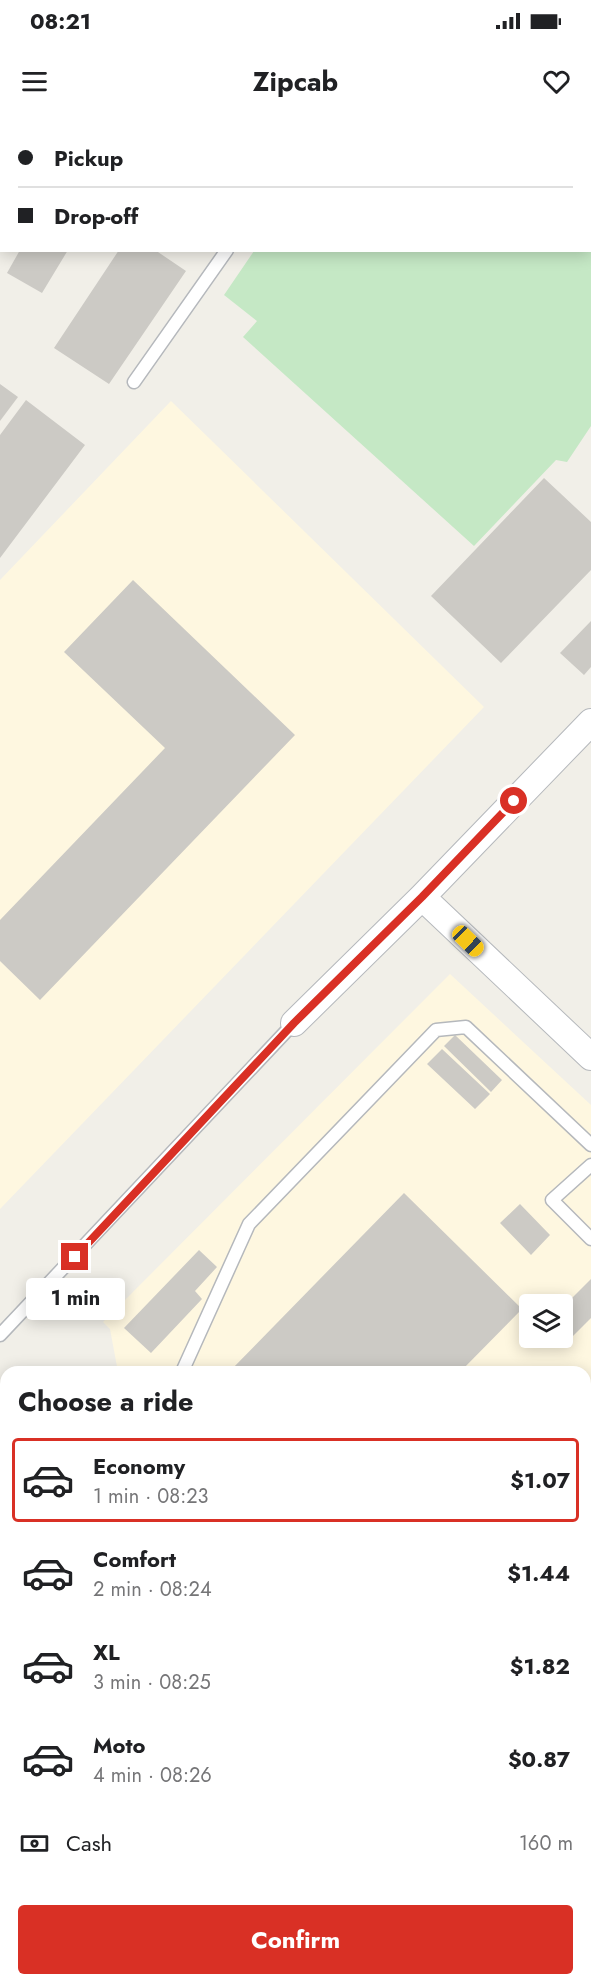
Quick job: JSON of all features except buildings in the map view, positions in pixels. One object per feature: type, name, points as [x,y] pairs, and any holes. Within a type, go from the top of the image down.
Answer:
[{"type":"street","points":[[294,1023],[422,897],[591,722]]},
{"type":"street","points":[[422,897],[591,1057]]},
{"type":"lane","points":[[134,382],[226,252]]},
{"type":"lane","points":[[0,1335],[294,1023]]},
{"type":"lane","points":[[185,1366],[249,1224],[436,1030],[465,1027],[591,1145]]},
{"type":"lane","points":[[591,1165],[552,1200],[591,1239]]},
{"type":"shaded area","points":[[171,401],[484,707],[0,1209],[0,580]]},
{"type":"shaded area","points":[[450,974],[591,1105],[591,1366],[117,1366],[110,1329],[103,1322]]},
{"type":"green space","points":[[253,252],[591,252],[591,426],[567,462],[556,460],[474,546],[243,337],[257,321],[224,295]]},
{"type":"route","points":[[75,1257],[294,1023],[422,897],[514,801]]}]
